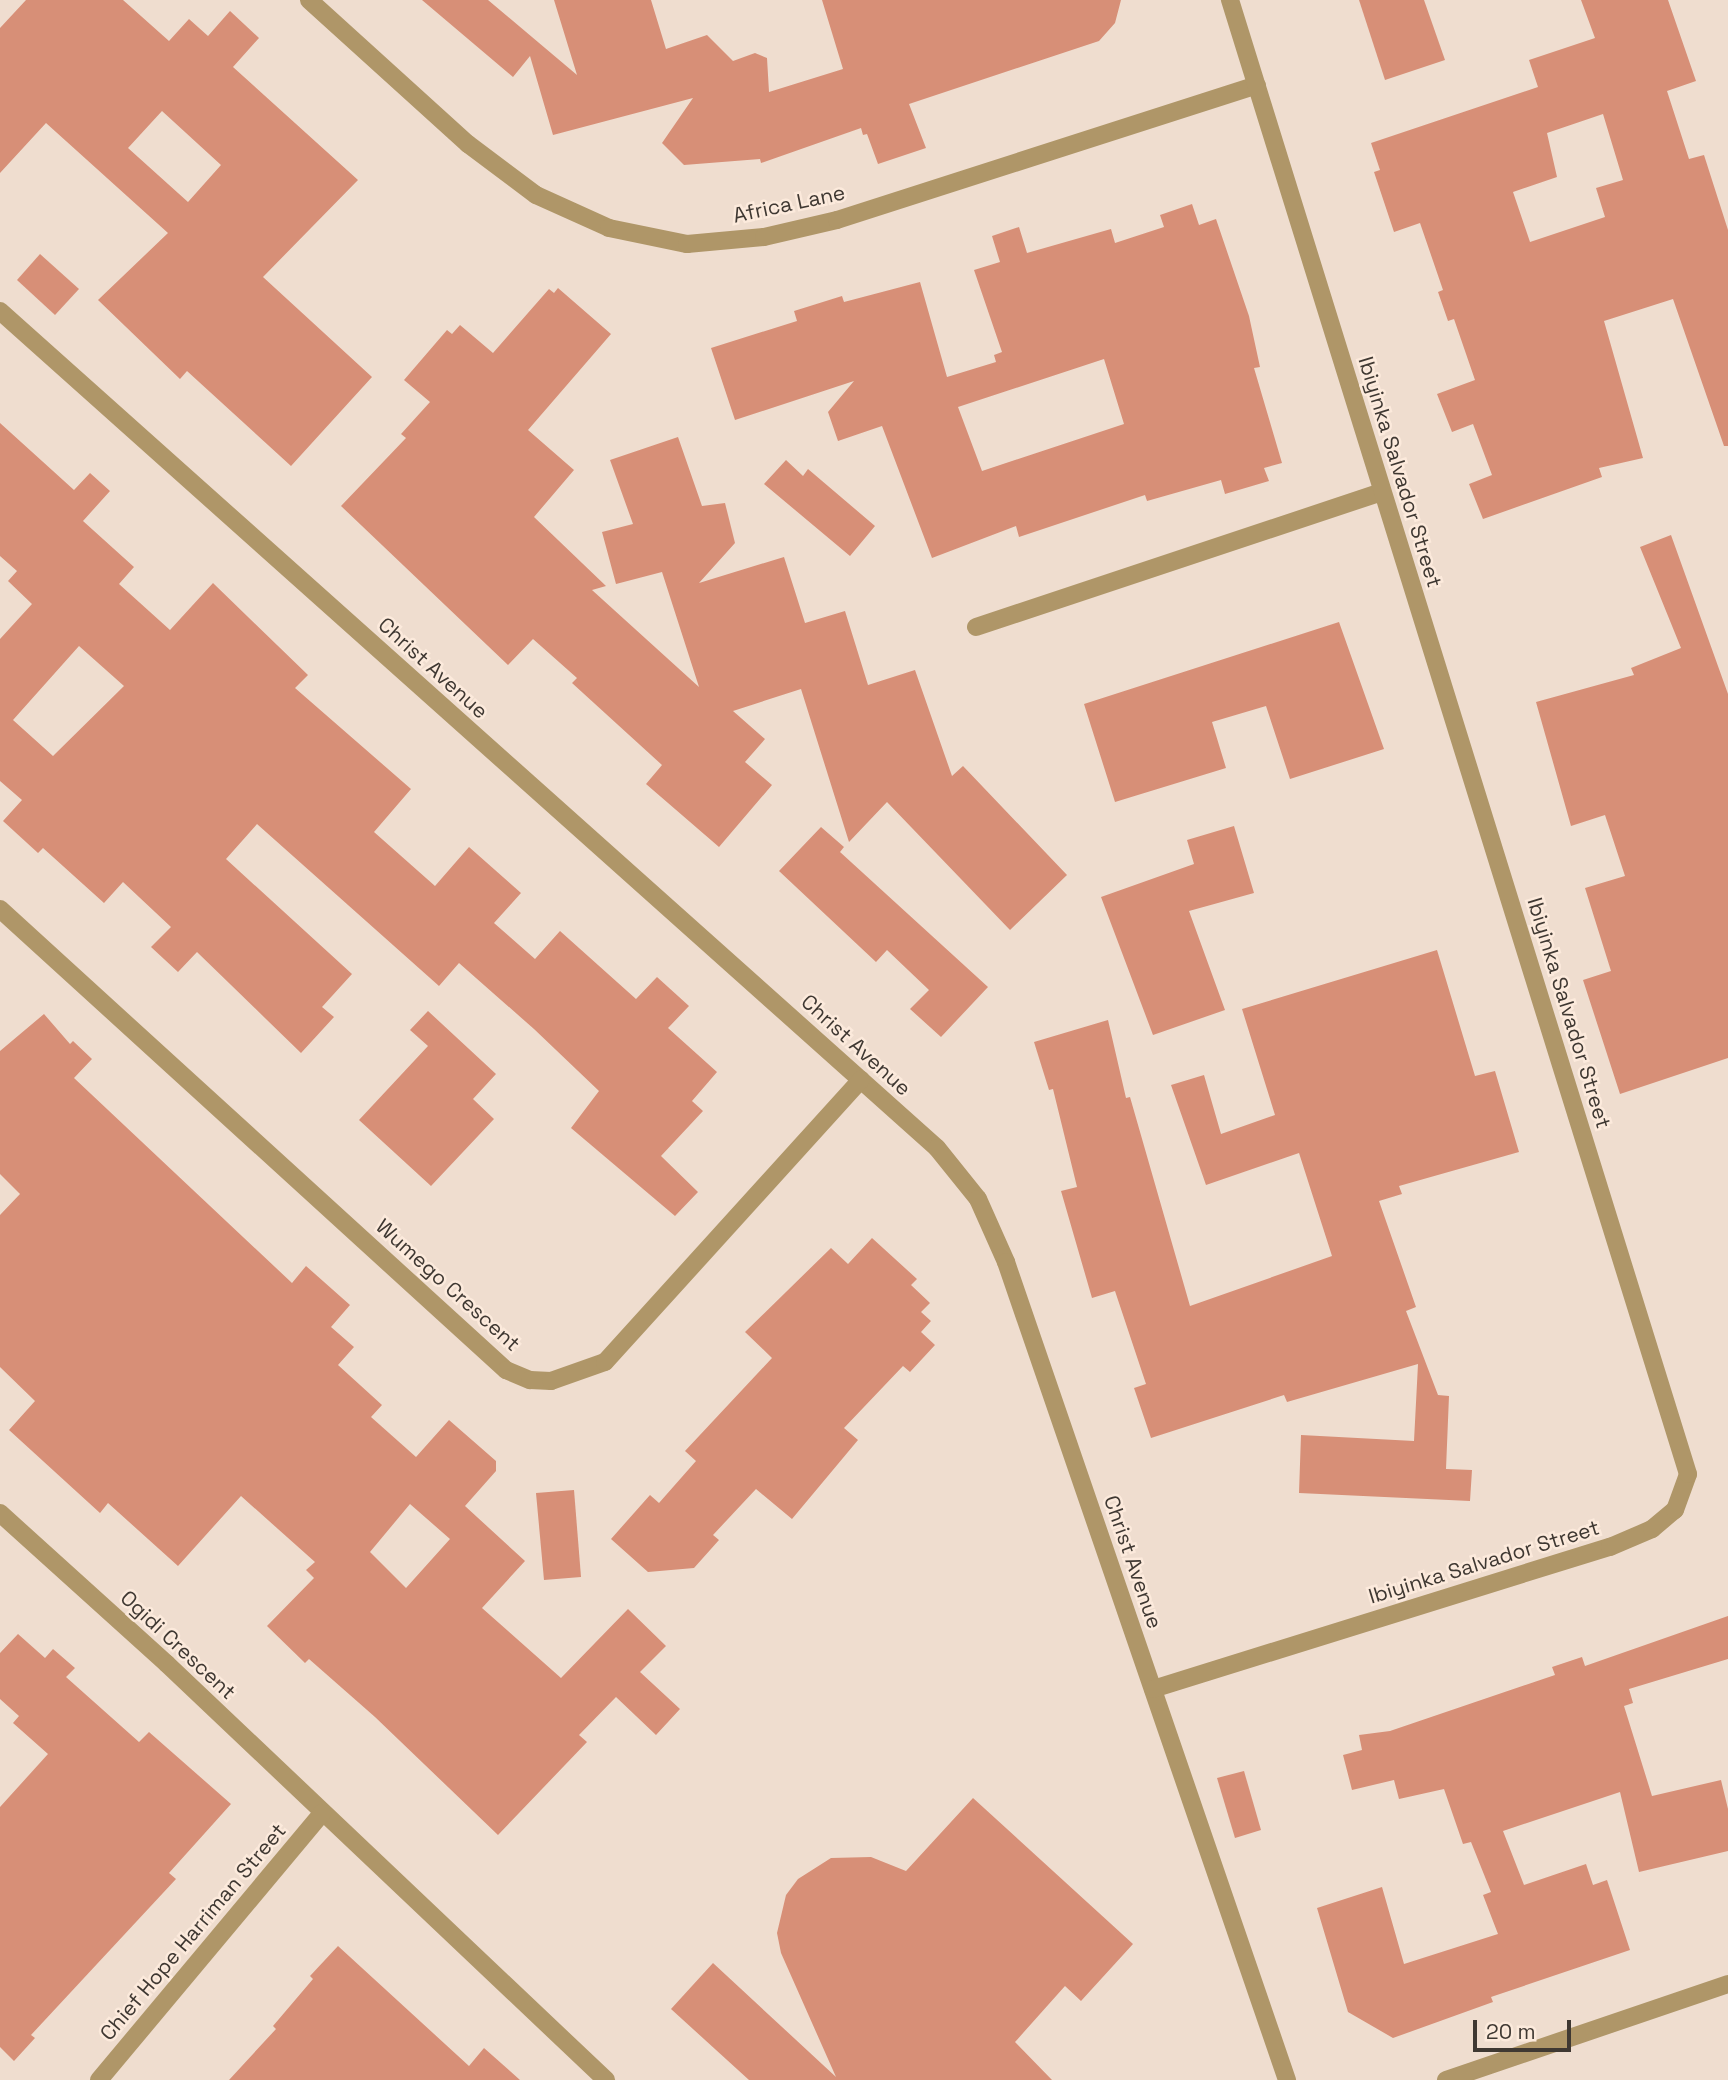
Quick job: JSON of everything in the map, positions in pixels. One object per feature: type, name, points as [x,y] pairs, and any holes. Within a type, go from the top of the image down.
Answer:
[{"type":"street","name":"Africa Lane","points":[[309,0],[468,144],[536,195],[609,228],[687,244],[764,237],[837,220],[1257,85]]},
{"type":"street","name":"Ibiyinka Salvador Street","points":[[1153,1689],[1610,1547],[1652,1529],[1675,1510],[1688,1474],[1230,0]]},
{"type":"street","name":"Christ Avenue","points":[[0,311],[937,1148],[978,1199],[1006,1262],[1287,2080]]},
{"type":"street","points":[[976,626],[1382,492]]},
{"type":"street","name":"Wumego Crescent","points":[[0,909],[506,1370],[530,1380],[551,1381],[605,1362],[861,1080]]},
{"type":"street","name":"Ogidi Crescent","points":[[0,1513],[167,1664],[606,2080]]},
{"type":"street","name":"Chief Hope Harriman Street","points":[[99,2080],[323,1813]]},
{"type":"street","points":[[1446,2080],[1728,1984]]},
{"type":"building","points":[[26,0],[123,0],[169,41],[189,19],[208,36],[230,11],[259,38],[233,67],[358,180],[263,277],[372,377],[291,466],[187,371],[180,379],[98,300],[168,233],[46,123],[0,173],[0,28]],"holes":[[[162,111],[221,165],[188,202],[128,148]]]},
{"type":"building","points":[[422,0],[488,0],[577,75],[554,0],[651,0],[666,49],[707,35],[733,61],[755,53],[767,58],[769,92],[843,69],[822,0],[1121,0],[1115,23],[1099,41],[909,104],[926,148],[878,164],[867,134],[863,135],[861,128],[761,163],[760,159],[684,165],[662,143],[693,98],[553,135],[530,56],[513,77]]},
{"type":"building","points":[[1359,0],[1424,0],[1445,60],[1385,80]]},
{"type":"building","points":[[1581,0],[1668,0],[1696,81],[1667,91],[1689,159],[1704,155],[1728,230],[1728,446],[1724,446],[1673,299],[1604,321],[1643,458],[1599,468],[1602,477],[1483,519],[1469,484],[1492,475],[1473,424],[1452,432],[1437,394],[1475,380],[1454,319],[1448,321],[1438,292],[1443,290],[1420,223],[1394,232],[1374,172],[1380,170],[1371,143],[1538,87],[1529,60],[1595,38]],"holes":[[[1603,114],[1623,180],[1596,188],[1605,217],[1530,242],[1513,192],[1557,177],[1547,133]]]},
{"type":"building","points":[[1192,204],[1199,225],[1216,219],[1249,316],[1260,367],[1254,368],[1282,463],[1264,468],[1269,481],[1225,494],[1221,480],[1147,501],[1145,495],[1019,537],[1016,526],[932,558],[882,426],[838,441],[828,412],[854,381],[735,420],[711,348],[797,321],[794,311],[842,296],[844,302],[920,282],[947,377],[996,362],[994,355],[1002,352],[974,270],[1000,262],[992,236],[1019,227],[1027,253],[1111,229],[1115,243],[1164,227],[1160,215]],"holes":[[[1104,359],[1124,424],[982,471],[958,407]]]},
{"type":"building","points":[[40,254],[79,289],[55,315],[17,280]]},
{"type":"building","points":[[558,288],[611,334],[528,430],[574,470],[534,517],[606,586],[592,590],[699,687],[662,572],[616,584],[602,532],[633,524],[610,460],[678,437],[702,506],[725,503],[735,543],[699,583],[784,557],[805,623],[845,611],[868,685],[915,670],[952,776],[963,766],[1067,875],[1010,930],[887,802],[849,842],[801,689],[733,711],[765,739],[745,762],[772,785],[719,847],[646,784],[662,765],[572,683],[577,678],[533,639],[508,665],[341,506],[406,438],[401,434],[430,402],[404,380],[447,330],[452,334],[460,325],[493,353],[549,289],[554,293]]},
{"type":"building","points":[[0,423],[74,490],[90,473],[110,491],[83,521],[134,567],[119,584],[170,630],[213,583],[308,675],[295,688],[411,789],[374,832],[435,886],[469,847],[521,893],[494,923],[535,959],[560,931],[636,999],[657,977],[689,1006],[668,1028],[717,1072],[692,1101],[703,1111],[661,1156],[698,1192],[675,1216],[571,1128],[599,1091],[534,1029],[459,963],[439,986],[257,824],[226,859],[352,974],[322,1007],[334,1017],[301,1053],[197,952],[178,972],[151,947],[171,927],[123,882],[104,903],[43,848],[38,853],[3,821],[22,800],[0,781],[0,639],[32,604],[8,581],[17,571],[0,556]],"holes":[[[79,646],[124,686],[53,756],[13,720]]]},
{"type":"building","points":[[786,460],[803,476],[808,469],[875,526],[850,556],[764,484]]},
{"type":"building","points":[[1671,535],[1728,694],[1728,1058],[1620,1094],[1583,980],[1611,971],[1585,888],[1625,876],[1605,815],[1571,826],[1536,702],[1634,675],[1631,668],[1681,648],[1640,547]]},
{"type":"building","points":[[1339,622],[1384,749],[1290,779],[1266,706],[1212,722],[1226,768],[1115,802],[1084,704]]},
{"type":"building","points":[[1234,826],[1254,893],[1189,911],[1225,1010],[1153,1035],[1101,897],[1194,864],[1187,840]]},
{"type":"building","points":[[821,827],[844,847],[840,852],[988,987],[941,1037],[910,1009],[929,990],[887,950],[876,962],[779,871]]},
{"type":"building","points":[[1437,950],[1475,1076],[1495,1071],[1519,1152],[1399,1186],[1402,1194],[1379,1201],[1416,1307],[1406,1311],[1438,1395],[1449,1396],[1446,1469],[1472,1470],[1470,1501],[1299,1493],[1301,1435],[1414,1441],[1418,1364],[1287,1402],[1284,1395],[1151,1438],[1134,1388],[1146,1384],[1115,1291],[1092,1298],[1061,1191],[1077,1187],[1053,1089],[1049,1090],[1034,1042],[1108,1020],[1126,1098],[1130,1097],[1190,1306],[1332,1256],[1299,1153],[1206,1185],[1171,1085],[1204,1075],[1221,1134],[1275,1115],[1242,1009]]},
{"type":"building","points":[[428,1011],[496,1074],[473,1099],[494,1119],[431,1186],[359,1120],[428,1046],[410,1030]]},
{"type":"building","points":[[44,1014],[70,1044],[73,1041],[92,1059],[74,1078],[292,1283],[306,1266],[350,1305],[331,1327],[354,1347],[338,1365],[382,1405],[371,1417],[416,1457],[449,1420],[496,1461],[496,1471],[465,1506],[525,1561],[482,1608],[561,1678],[628,1609],[666,1646],[640,1672],[680,1709],[656,1735],[616,1697],[579,1735],[587,1742],[498,1835],[375,1717],[309,1659],[305,1663],[267,1626],[314,1578],[306,1570],[315,1562],[241,1496],[178,1566],[108,1503],[100,1513],[9,1430],[35,1401],[0,1367],[0,1215],[20,1194],[0,1174],[0,1051]],"holes":[[[410,1504],[450,1539],[406,1588],[370,1552]]]},
{"type":"building","points":[[872,1238],[917,1279],[911,1285],[930,1303],[921,1312],[931,1321],[921,1332],[935,1345],[910,1372],[903,1366],[844,1428],[858,1440],[792,1519],[756,1489],[713,1535],[719,1540],[694,1568],[648,1572],[611,1539],[650,1495],[659,1503],[696,1461],[685,1451],[772,1358],[745,1332],[831,1248],[848,1264]]},
{"type":"building","points":[[574,1490],[581,1577],[544,1580],[536,1493]]},
{"type":"building","points":[[1728,1616],[1728,1659],[1629,1689],[1633,1703],[1624,1706],[1652,1796],[1721,1780],[1728,1809],[1728,1851],[1639,1872],[1620,1792],[1503,1831],[1524,1885],[1586,1864],[1593,1885],[1607,1880],[1630,1950],[1491,1997],[1493,2002],[1393,2038],[1348,2012],[1317,1908],[1382,1887],[1404,1964],[1498,1934],[1483,1895],[1491,1892],[1471,1842],[1463,1844],[1444,1789],[1399,1799],[1394,1780],[1352,1790],[1343,1755],[1362,1750],[1359,1735],[1390,1731],[1555,1675],[1552,1667],[1582,1657],[1585,1666]]},
{"type":"building","points":[[18,1634],[45,1658],[53,1649],[75,1668],[66,1677],[139,1742],[149,1732],[231,1804],[169,1873],[176,1879],[31,2035],[35,2038],[14,2061],[0,2047],[0,1807],[48,1754],[13,1723],[19,1716],[0,1699],[0,1653]]},
{"type":"building","points":[[1244,1771],[1261,1830],[1235,1838],[1217,1778]]},
{"type":"building","points":[[973,1798],[1133,1944],[1081,2001],[1065,1986],[1015,2042],[1052,2080],[749,2080],[671,2009],[713,1963],[836,2077],[781,1953],[777,1933],[786,1895],[798,1879],[831,1858],[871,1857],[906,1871]]},
{"type":"building","points":[[338,1946],[469,2066],[484,2048],[520,2080],[229,2080],[276,2029],[273,2026],[313,1979],[310,1976]]}]
